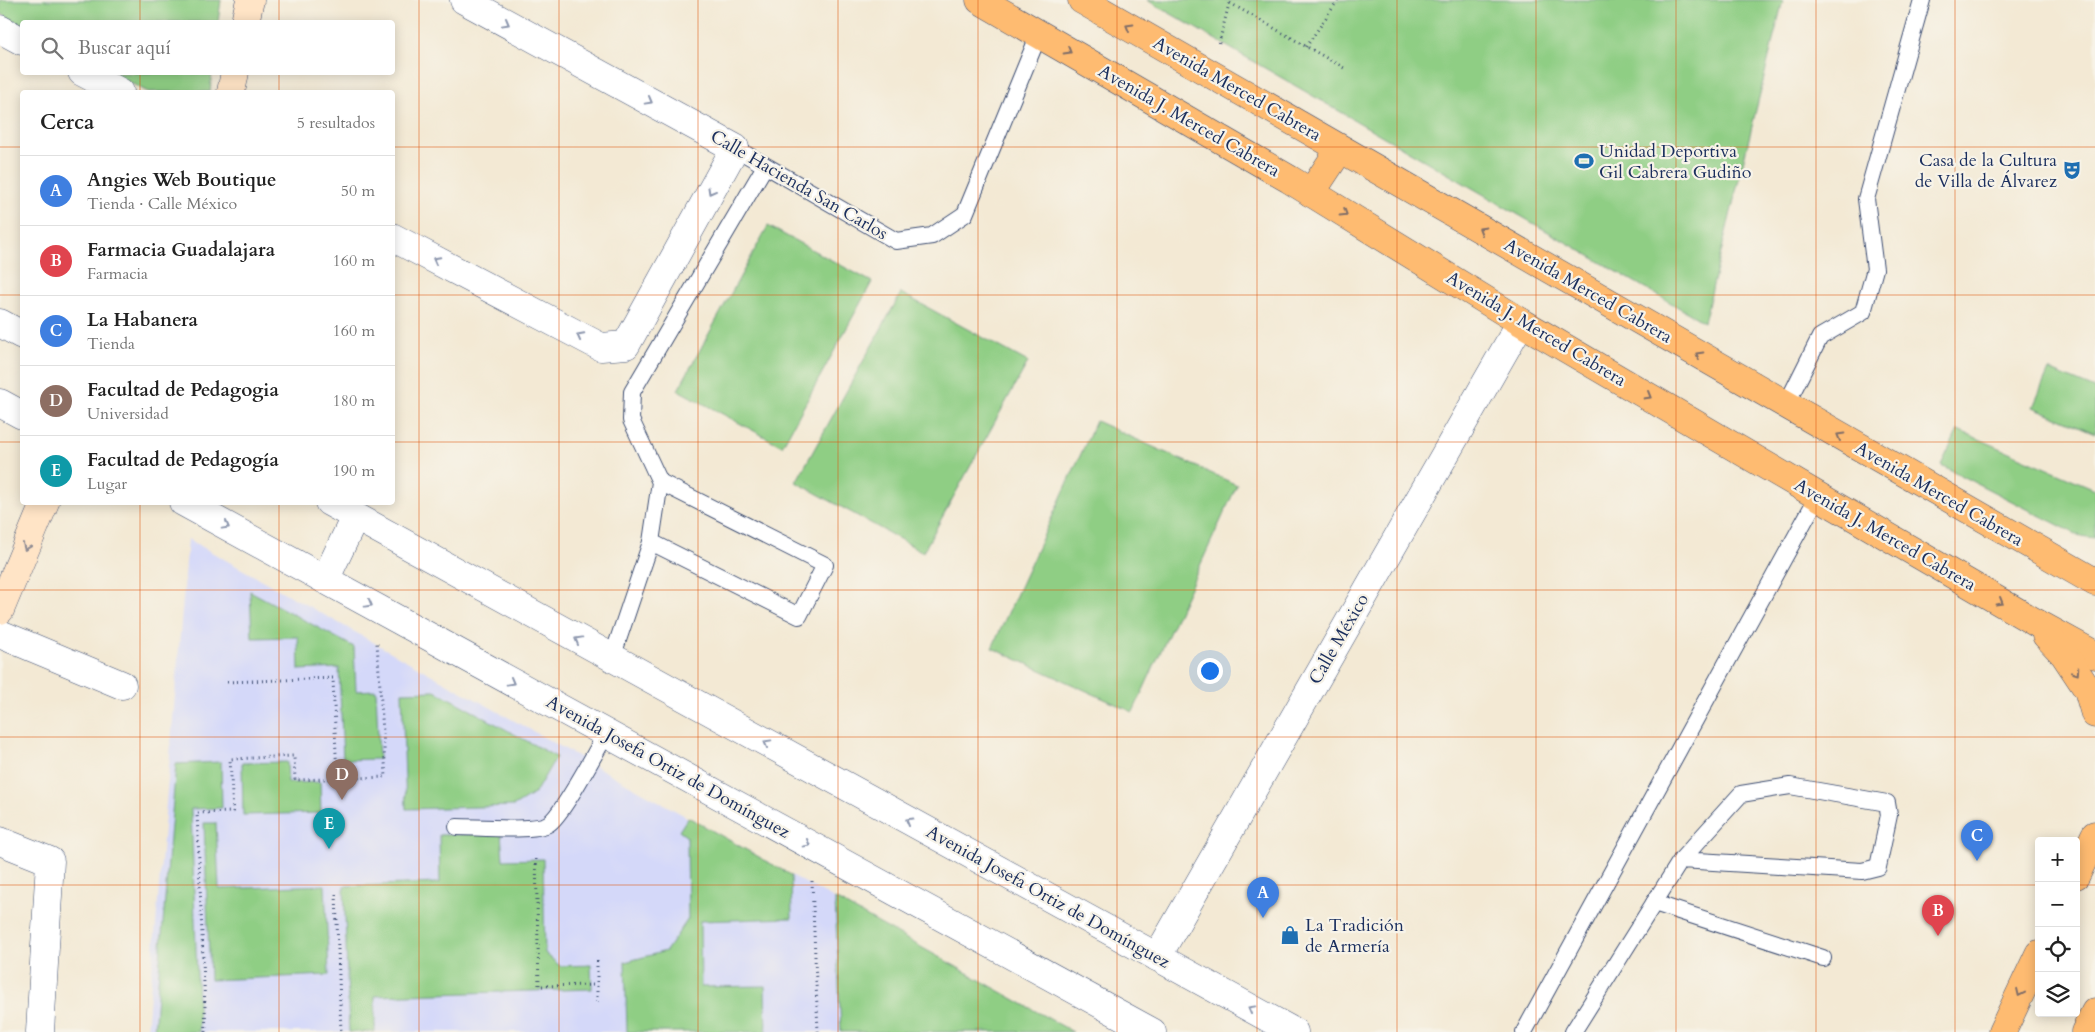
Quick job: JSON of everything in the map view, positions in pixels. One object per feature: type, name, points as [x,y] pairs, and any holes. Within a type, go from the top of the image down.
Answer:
[{"type":"main road","name":"Avenida J. Merced Cabrera","points":[[980,0],[1312,193],[1521,322],[2033,621],[2095,655]]},
{"type":"main road","name":"Avenida Merced Cabrera","points":[[1082,0],[1786,405],[2088,575]]},
{"type":"main road","points":[[1312,193],[1340,149]]},
{"type":"main road","points":[[2033,621],[2064,654],[2088,690],[2095,714]]},
{"type":"main road","points":[[2080,867],[2095,835]]},
{"type":"main road","points":[[2002,1032],[2035,962]]},
{"type":"main road","points":[[2085,1032],[2095,1012]]},
{"type":"street","points":[[245,20],[250,0]]},
{"type":"street","name":"Calle Hacienda San Carlos","points":[[464,0],[735,148]]},
{"type":"street","points":[[0,29],[20,40]]},
{"type":"street","points":[[88,75],[116,90]]},
{"type":"street","points":[[231,90],[234,75]]},
{"type":"street","points":[[395,239],[601,347],[626,345],[735,148]]},
{"type":"street","points":[[0,322],[20,334]]},
{"type":"street","name":"Calle México","points":[[1157,957],[1521,322]]},
{"type":"street","points":[[0,402],[20,414]]},
{"type":"street","points":[[0,610],[44,505]]},
{"type":"street","name":"Avenida Josefa Ortiz de Domínguez","points":[[188,505],[1152,1032]]},
{"type":"street","name":"Avenida Josefa Ortiz de Domínguez","points":[[334,505],[1293,1032]]},
{"type":"street","points":[[325,580],[355,517]]},
{"type":"street","points":[[0,634],[122,685]]},
{"type":"street","points":[[0,841],[50,861],[40,1032]]},
{"type":"lane","points":[[1786,405],[1820,337],[1863,312],[1875,269],[1866,199],[1922,0]]},
{"type":"lane","name":"Calle Hacienda San Carlos","points":[[735,148],[896,241],[932,236],[965,214],[1038,34]]},
{"type":"lane","points":[[612,658],[651,542],[660,482],[631,420],[632,392],[764,166]]},
{"type":"lane","points":[[651,542],[799,616],[824,564],[660,482]]},
{"type":"lane","points":[[1524,1032],[1818,496]]},
{"type":"lane","points":[[457,827],[530,828],[549,824],[563,808],[606,734]]},
{"type":"lane","points":[[1573,1032],[1681,860],[1741,794],[1790,786],[1887,803],[1889,815],[1878,867],[1862,871],[1681,860]]},
{"type":"lane","points":[[1654,903],[1823,958]]},
{"type":"path","points":[[1306,47],[1338,0]]},
{"type":"path","points":[[1217,52],[1230,2],[1344,68]]},
{"type":"path","points":[[206,1032],[197,813],[233,812],[230,759],[294,756],[294,780],[386,777],[375,607]]},
{"type":"path","points":[[227,682],[333,678],[337,779]]},
{"type":"path","points":[[811,846],[818,1032]]},
{"type":"path","points":[[536,859],[539,986],[597,985]]},
{"type":"path","points":[[336,894],[341,1032]]},
{"type":"path","points":[[597,962],[597,1004]]},
{"type":"shaded area","points":[[188,539],[791,875],[1073,1032],[147,1032]]},
{"type":"green space","points":[[0,0],[221,0],[218,20],[20,20],[20,24],[0,13]]},
{"type":"green space","name":"Unidad Deportiva Gil Cabrera Gudiño","points":[[1147,0],[1783,0],[1704,322]]},
{"type":"green space","points":[[115,75],[212,75],[210,90],[144,90]]},
{"type":"green space","points":[[768,226],[872,282],[782,446],[678,390]]},
{"type":"green space","points":[[901,293],[1028,362],[923,552],[796,482]]},
{"type":"green space","points":[[2049,370],[2095,389],[2095,433],[2033,407]]},
{"type":"green space","points":[[1096,421],[1237,485],[1133,712],[992,648]]},
{"type":"green space","points":[[1958,430],[2095,489],[2095,538],[2080,536],[1941,465]]},
{"type":"green space","points":[[250,591],[354,647],[356,691],[376,690],[379,759],[343,760],[339,668],[299,670],[298,637],[252,638]]},
{"type":"green space","points":[[436,691],[556,757],[535,793],[514,806],[406,809],[402,692]]},
{"type":"green space","points":[[221,762],[222,808],[191,809],[199,1032],[154,1032],[176,764]]},
{"type":"green space","points":[[287,762],[288,783],[320,782],[321,813],[243,815],[242,763]]},
{"type":"green space","points":[[688,817],[791,875],[792,918],[700,921],[701,987],[765,986],[766,1032],[627,1032],[625,962],[666,951],[688,919],[687,837],[679,831]]},
{"type":"green space","points":[[204,823],[216,823],[219,889],[325,885],[329,975],[210,980]]},
{"type":"green space","points":[[501,833],[503,860],[543,859],[545,953],[560,966],[591,965],[592,989],[375,996],[375,1032],[349,1032],[344,886],[440,883],[439,835]]},
{"type":"green space","points":[[835,899],[1073,1032],[841,1032]]},
{"type":"place","name":"Unidad Deportiva Gil Cabrera Gudiño","points":[[1584,161]]},
{"type":"place","name":"Casa de la Cultura de Villa de Álvarez","points":[[2072,170]]},
{"type":"place","name":"Facultad de Pedagogia","points":[[342,800]]},
{"type":"place","name":"Facultad de Pedagogía","points":[[329,849]]},
{"type":"place","name":"La Habanera","points":[[1977,861]]},
{"type":"place","name":"Angies Web Boutique","points":[[1263,918]]},
{"type":"place","name":"La Tradición de Armería","points":[[1290,935]]},
{"type":"place","name":"Farmacia Guadalajara","points":[[1938,936]]}]
